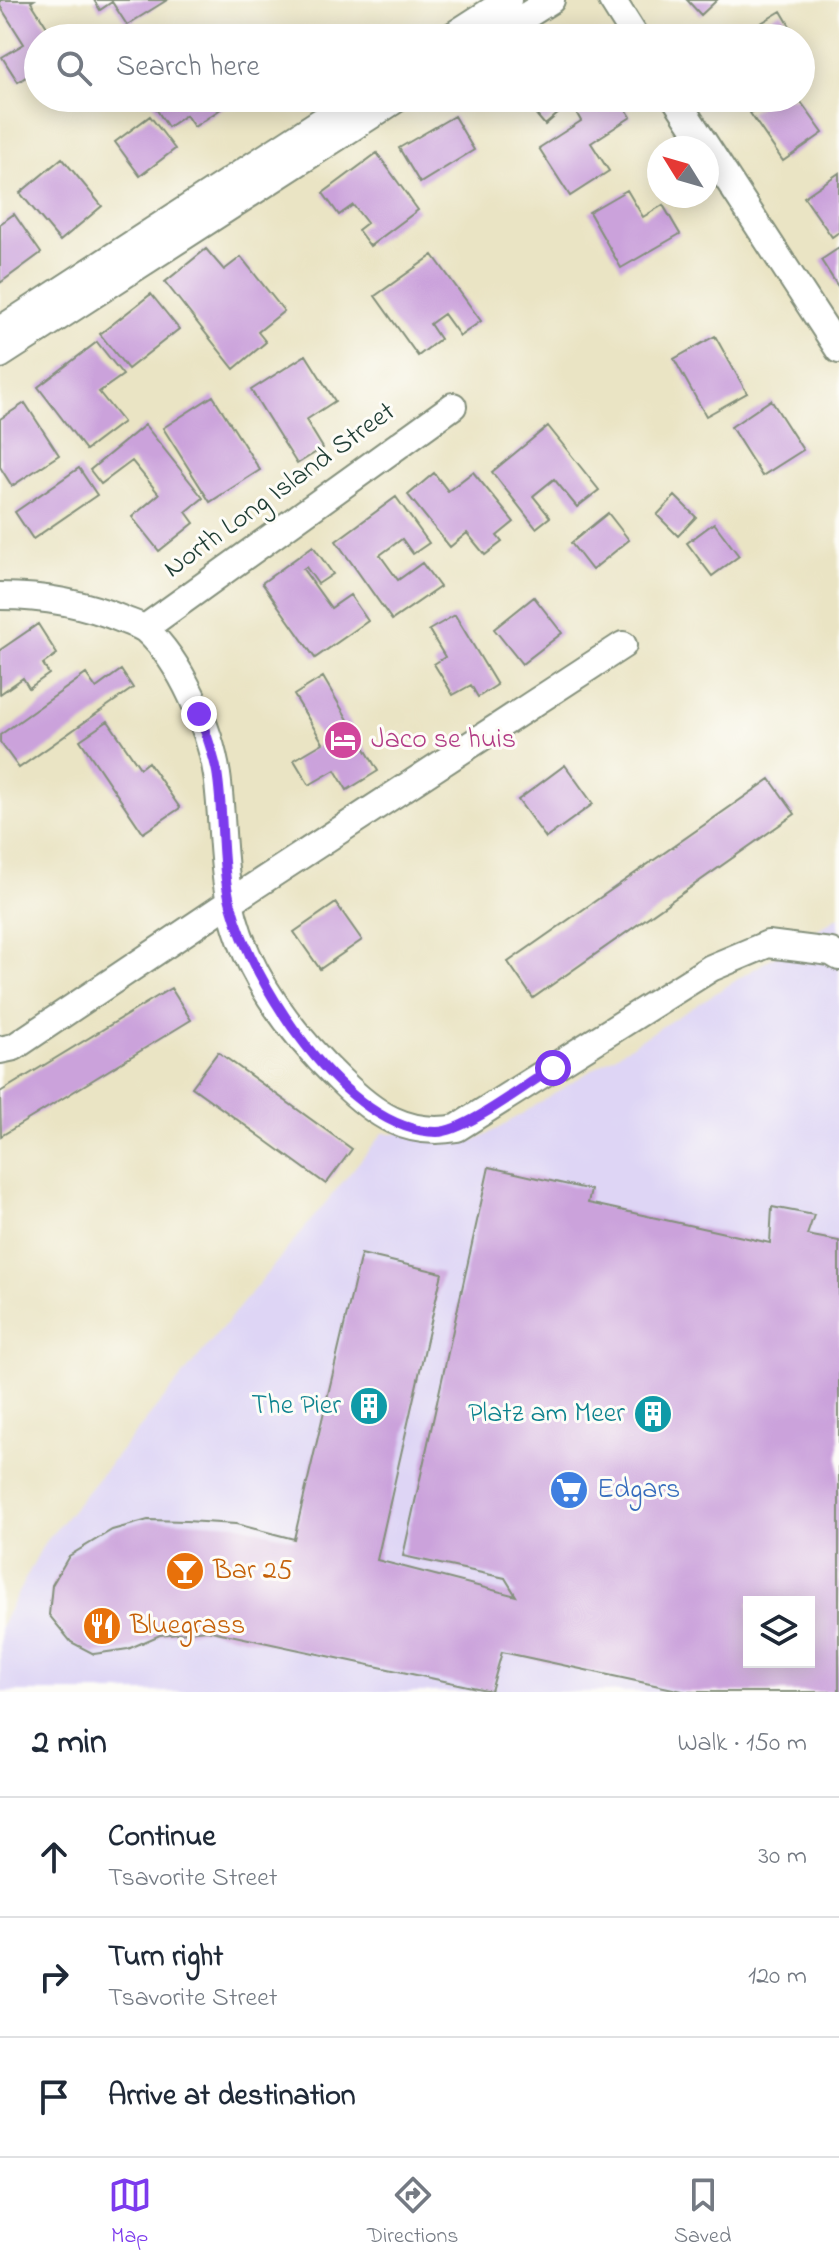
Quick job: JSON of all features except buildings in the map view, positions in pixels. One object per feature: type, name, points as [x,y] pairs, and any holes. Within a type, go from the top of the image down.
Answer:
[{"type":"street","points":[[471,24],[508,0]]},
{"type":"street","points":[[513,24],[551,0]]},
{"type":"street","points":[[612,0],[627,24]]},
{"type":"street","points":[[0,330],[335,112]]},
{"type":"street","points":[[0,355],[376,112]]},
{"type":"street","points":[[684,112],[839,350]]},
{"type":"street","name":"North Long Island Street","points":[[145,628],[453,406]]},
{"type":"street","points":[[0,596],[58,600],[103,611],[145,628],[175,666],[210,744],[217,773],[230,902],[244,945],[262,982],[306,1048],[354,1094],[394,1123],[436,1132],[457,1128],[711,968],[768,944],[831,952],[839,957]]},
{"type":"street","points":[[0,1050],[14,1047],[623,645]]},
{"type":"shaded area","points":[[839,916],[839,1692],[0,1692],[0,1627],[43,1545],[383,1133],[413,1133],[456,1142],[475,1140]]},
{"type":"place","name":"Jaco se huis","points":[[343,740]]},
{"type":"place","name":"The Pier","points":[[369,1406]]},
{"type":"place","name":"Platz am Meer","points":[[653,1414]]},
{"type":"place","name":"Edgars","points":[[569,1490]]},
{"type":"place","name":"Bar 25","points":[[185,1571]]},
{"type":"place","name":"Bluegrass","points":[[102,1626]]},
{"type":"route","points":[[199,714],[217,773],[230,902],[244,945],[262,982],[306,1048],[354,1094],[394,1123],[436,1132],[457,1128],[553,1068]]}]
